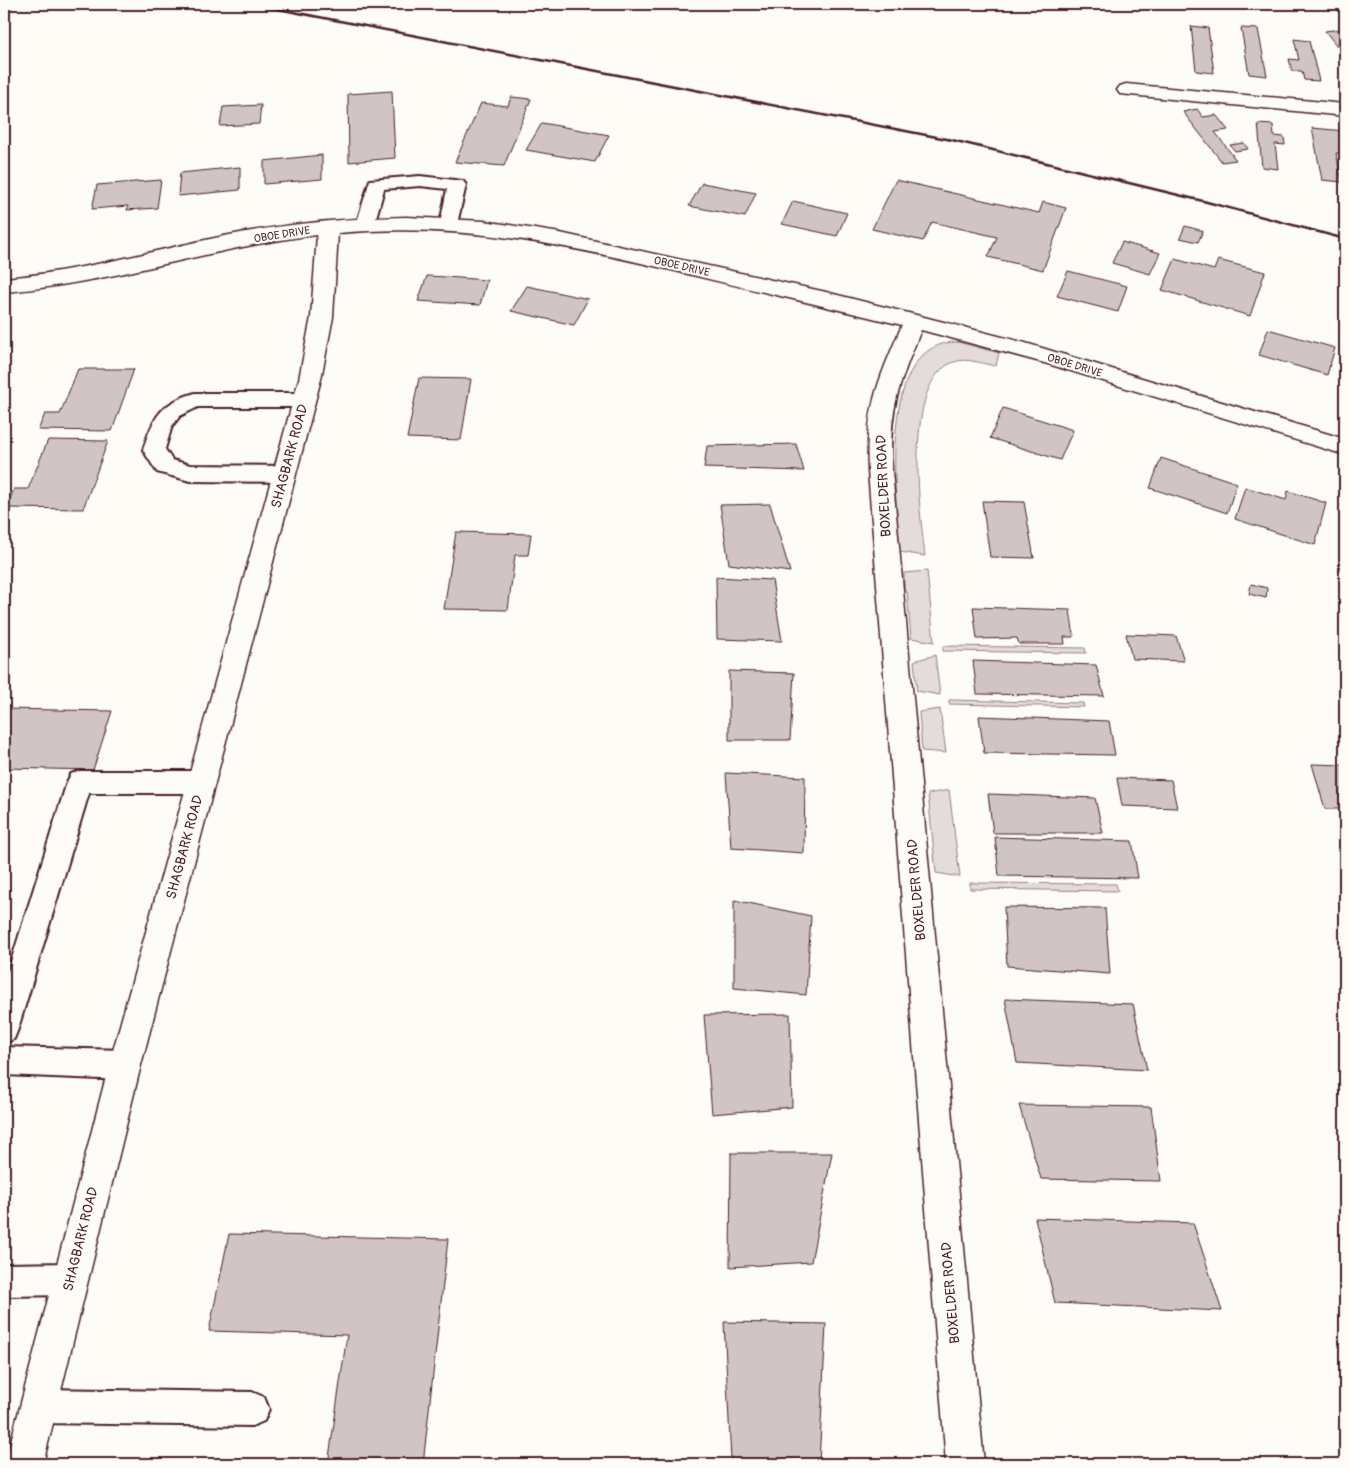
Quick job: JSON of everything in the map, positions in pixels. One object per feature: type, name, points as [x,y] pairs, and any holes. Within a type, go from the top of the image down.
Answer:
[{"type":"street","points":[[1126,90],[1345,110]]},
{"type":"street","name":"OBOE DRIVE","points":[[4,284],[66,278],[206,246],[328,227],[403,223],[489,227],[579,242],[825,298],[1027,351],[1345,447]]},
{"type":"street","name":"SHAGBARK ROAD","points":[[24,1464],[125,1065],[304,400],[322,317],[328,227]]},
{"type":"street","name":"BOXELDER ROAD","points":[[914,321],[886,392],[881,413],[879,432],[880,471],[965,1464]]},
{"type":"lane","points":[[365,225],[376,184],[420,181],[457,185],[449,224]]},
{"type":"lane","points":[[284,474],[190,473],[165,466],[154,450],[162,423],[173,411],[195,400],[304,400]]},
{"type":"lane","points":[[4,1029],[80,782],[202,782]]},
{"type":"lane","points":[[4,1061],[125,1065]]},
{"type":"lane","points":[[4,1280],[70,1279]]},
{"type":"lane","points":[[38,1406],[252,1409]]},
{"type":"shaded area","points":[[958,342],[999,353],[996,366],[970,361],[954,362],[938,373],[927,394],[921,420],[918,450],[918,481],[925,556],[900,552],[895,462],[896,427],[902,394],[913,367],[932,349]]},
{"type":"shaded area","points":[[927,571],[934,642],[911,638],[907,592],[904,591],[904,573]]},
{"type":"shaded area","points":[[943,646],[1085,648],[1086,653],[943,651]]},
{"type":"shaded area","points":[[935,655],[940,695],[917,691],[914,661]]},
{"type":"shaded area","points":[[949,700],[1083,703],[1084,707],[949,704]]},
{"type":"shaded area","points":[[940,709],[946,753],[922,751],[919,712]]},
{"type":"shaded area","points":[[949,790],[960,877],[936,873],[928,794]]},
{"type":"shaded area","points":[[970,883],[1116,884],[1118,891],[970,889]]},
{"type":"building","points":[[1191,26],[1208,28],[1214,73],[1196,71]]},
{"type":"building","points":[[1241,28],[1258,29],[1267,76],[1249,74]]},
{"type":"building","points":[[1341,29],[1345,35],[1345,56],[1325,31]]},
{"type":"building","points":[[1294,39],[1309,41],[1319,81],[1304,80],[1302,71],[1292,71],[1289,59],[1299,60]]},
{"type":"building","points":[[392,91],[395,158],[349,162],[348,94]]},
{"type":"building","points":[[511,97],[531,99],[504,166],[455,162],[481,103],[508,106]]},
{"type":"building","points":[[261,105],[259,124],[220,126],[223,107]]},
{"type":"building","points":[[1197,109],[1203,117],[1216,115],[1228,130],[1215,132],[1236,160],[1222,162],[1183,112]]},
{"type":"building","points":[[542,123],[609,135],[595,162],[526,150]]},
{"type":"building","points":[[1258,124],[1273,125],[1274,136],[1284,137],[1285,145],[1275,144],[1278,169],[1262,167]]},
{"type":"building","points":[[1312,128],[1345,131],[1345,154],[1336,153],[1342,182],[1322,180]]},
{"type":"building","points":[[1244,143],[1248,149],[1235,151],[1230,145]]},
{"type":"building","points":[[322,155],[322,179],[264,184],[264,161]]},
{"type":"building","points":[[240,167],[240,190],[178,196],[180,173]]},
{"type":"building","points":[[161,180],[157,208],[127,210],[128,206],[92,209],[97,185]]},
{"type":"building","points":[[896,180],[1039,213],[1043,202],[1066,208],[1043,270],[988,257],[997,237],[932,222],[923,241],[872,229]]},
{"type":"building","points":[[702,183],[756,193],[745,217],[689,206]]},
{"type":"building","points":[[793,201],[847,213],[837,236],[782,224]]},
{"type":"building","points":[[1185,226],[1203,231],[1198,242],[1180,238]]},
{"type":"building","points":[[1122,242],[1160,253],[1150,274],[1112,263]]},
{"type":"building","points":[[1175,259],[1214,270],[1218,260],[1265,272],[1250,316],[1162,290]]},
{"type":"building","points":[[1068,271],[1127,286],[1118,312],[1057,296]]},
{"type":"building","points":[[427,276],[487,280],[480,305],[418,301]]},
{"type":"building","points":[[527,286],[588,299],[574,325],[511,311]]},
{"type":"building","points":[[1268,329],[1335,348],[1327,375],[1259,355]]},
{"type":"building","points":[[78,369],[134,369],[112,431],[38,430],[45,414],[60,414]]},
{"type":"building","points":[[419,378],[471,379],[461,440],[407,438]]},
{"type":"building","points":[[1003,408],[1073,430],[1060,460],[990,438]]},
{"type":"building","points":[[48,440],[108,441],[83,509],[6,508],[14,489],[28,489]]},
{"type":"building","points":[[796,444],[804,471],[704,468],[707,446]]},
{"type":"building","points":[[1161,458],[1237,483],[1227,513],[1150,488]]},
{"type":"building","points":[[1245,487],[1286,500],[1288,491],[1326,503],[1315,545],[1235,519]]},
{"type":"building","points":[[982,501],[1024,502],[1034,558],[990,557]]},
{"type":"building","points":[[770,504],[790,572],[729,564],[720,505]]},
{"type":"building","points":[[456,532],[531,534],[528,555],[515,555],[508,610],[444,609]]},
{"type":"building","points":[[716,577],[772,580],[782,641],[717,639]]},
{"type":"building","points":[[1251,584],[1267,588],[1266,598],[1249,594]]},
{"type":"building","points":[[973,607],[1070,610],[1074,637],[1064,637],[1065,644],[1019,644],[1017,638],[977,639]]},
{"type":"building","points":[[1126,634],[1176,636],[1184,661],[1132,659]]},
{"type":"building","points":[[973,661],[1096,665],[1104,696],[977,694]]},
{"type":"building","points":[[729,671],[794,673],[790,740],[729,740]]},
{"type":"building","points":[[4,709],[112,711],[93,770],[4,768]]},
{"type":"building","points":[[979,716],[1109,721],[1115,755],[984,753]]},
{"type":"building","points":[[1312,764],[1345,765],[1345,809],[1325,809]]},
{"type":"building","points":[[726,773],[805,777],[804,853],[731,848]]},
{"type":"building","points":[[1117,778],[1171,780],[1177,808],[1122,806]]},
{"type":"building","points":[[988,794],[1095,798],[1103,833],[993,833]]},
{"type":"building","points":[[995,837],[1132,841],[1138,878],[999,876]]},
{"type":"building","points":[[734,900],[811,916],[806,995],[734,988]]},
{"type":"building","points":[[1004,907],[1105,908],[1110,974],[1007,966]]},
{"type":"building","points":[[1005,999],[1133,1004],[1147,1070],[1017,1063]]},
{"type":"building","points":[[790,1014],[792,1107],[712,1114],[704,1015]]},
{"type":"building","points":[[1019,1105],[1151,1107],[1161,1181],[1041,1179]]},
{"type":"building","points":[[731,1153],[832,1153],[811,1262],[730,1267]]},
{"type":"building","points":[[1035,1218],[1193,1223],[1222,1311],[1055,1303]]},
{"type":"building","points":[[229,1234],[448,1239],[423,1464],[328,1464],[347,1335],[209,1331]]},
{"type":"building","points":[[724,1322],[826,1324],[819,1464],[731,1460]]},
{"type":"railway","points":[[252,4],[952,140],[1203,201],[1345,239]]}]
